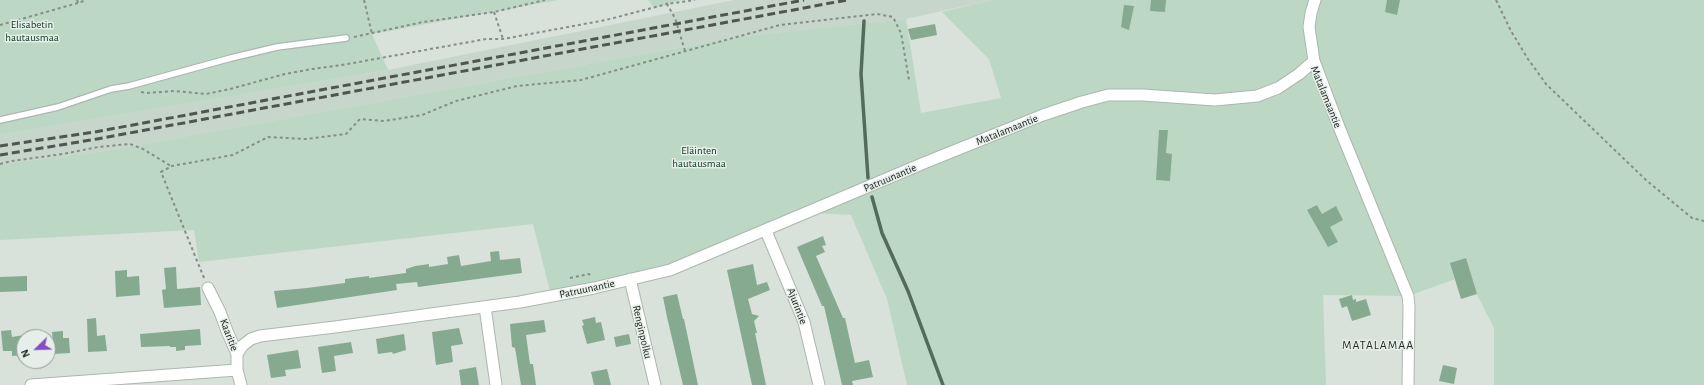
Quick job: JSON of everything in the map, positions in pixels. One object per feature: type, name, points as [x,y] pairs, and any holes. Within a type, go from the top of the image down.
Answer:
[{"type":"street","points":[[1314,61],[1309,26],[1315,0]]},
{"type":"street","name":"Matalamaantie","points":[[924,163],[1043,115],[1108,95],[1143,94],[1215,100],[1257,96],[1278,88],[1299,74],[1314,61],[1339,128],[1408,296],[1408,385]]},
{"type":"street","name":"Patruunantie","points":[[237,354],[242,346],[251,339],[260,336],[485,307],[594,288],[670,270],[719,248],[766,230],[924,163]]},
{"type":"street","name":"Ajurintie","points":[[766,230],[804,322],[819,385]]},
{"type":"street","name":"Renginpolku","points":[[630,279],[655,385]]},
{"type":"street","name":"Kaaritie","points":[[208,288],[220,312],[237,354],[237,370],[241,385]]},
{"type":"street","points":[[485,307],[496,385]]},
{"type":"street","points":[[31,385],[237,370]]},
{"type":"lane","points":[[0,120],[58,107],[111,89],[129,86],[277,47],[346,38]]},
{"type":"path","points":[[0,26],[77,1],[86,0]]},
{"type":"path","points":[[364,0],[372,34]]},
{"type":"path","points":[[346,38],[372,34],[423,22],[494,12],[545,0]]},
{"type":"path","points":[[667,0],[667,4],[675,18],[685,51]]},
{"type":"path","points":[[129,86],[136,91],[147,93],[175,91],[206,94],[230,90],[285,74],[486,39],[503,39],[606,20],[667,4],[695,0]]},
{"type":"path","points":[[1496,0],[1511,31],[1528,60],[1546,84],[1651,185],[1692,218],[1704,221]]},
{"type":"path","points":[[494,12],[503,39]]},
{"type":"path","points":[[208,288],[161,172],[172,166],[233,155],[268,137],[306,139],[346,134],[360,119],[384,121],[422,115],[456,101],[510,88],[580,80],[780,25],[877,14],[893,17],[901,33],[909,80]]},
{"type":"path","points":[[0,164],[98,147],[130,144],[143,149],[172,166]]},
{"type":"shaded area","points":[[734,0],[992,0],[906,19],[744,36],[99,152],[0,164],[0,135],[388,70]]},
{"type":"green space","name":"Elisabetin hautausmaa","points":[[0,0],[558,0],[372,34],[388,70],[0,135]]},
{"type":"green space","points":[[648,0],[681,0],[654,8]]},
{"type":"green space","name":"Eläinten hautausmaa","points":[[992,0],[1704,0],[1704,385],[1494,385],[1494,328],[1467,275],[1408,296],[1323,295],[1326,385],[907,385],[887,299],[851,215],[813,213],[764,227],[719,243],[669,265],[595,284],[550,291],[533,224],[199,262],[194,230],[0,240],[0,164],[99,152],[744,36],[906,19],[921,113],[1001,98],[989,59],[942,12]]},
{"type":"building","points":[[1151,0],[1166,0],[1165,12],[1150,11]]},
{"type":"building","points":[[1387,0],[1400,0],[1397,15],[1385,12]]},
{"type":"building","points":[[1124,5],[1134,6],[1129,30],[1121,27]]},
{"type":"building","points":[[935,24],[937,35],[911,40],[908,29]]},
{"type":"building","points":[[1159,130],[1168,130],[1166,153],[1172,154],[1170,181],[1156,180]]},
{"type":"building","points":[[1317,205],[1322,214],[1336,206],[1343,220],[1330,227],[1338,242],[1328,247],[1307,210]]},
{"type":"building","points":[[823,236],[826,245],[822,246],[825,252],[816,256],[843,318],[845,318],[855,363],[869,360],[873,377],[852,381],[853,385],[842,385],[824,306],[822,306],[797,247]]},
{"type":"building","points":[[499,251],[500,260],[520,258],[522,273],[418,287],[417,282],[396,284],[397,290],[277,308],[274,291],[345,283],[345,279],[369,276],[369,278],[406,273],[406,269],[415,266],[429,264],[429,267],[448,264],[447,257],[459,255],[461,266],[491,261],[490,252]]},
{"type":"building","points":[[1466,258],[1477,294],[1461,299],[1450,263]]},
{"type":"building","points":[[753,264],[757,285],[767,282],[770,290],[748,299],[752,314],[759,316],[754,321],[757,333],[755,333],[766,385],[752,385],[727,270]]},
{"type":"building","points":[[176,267],[177,289],[200,287],[201,305],[164,308],[162,290],[166,289],[164,268]]},
{"type":"building","points":[[127,270],[127,277],[139,276],[140,295],[116,297],[115,271]]},
{"type":"building","points":[[27,276],[27,291],[0,292],[0,277]]},
{"type":"building","points":[[677,294],[698,385],[683,385],[667,317],[663,297]]},
{"type":"building","points":[[1352,295],[1353,300],[1356,299],[1356,302],[1366,299],[1371,315],[1352,321],[1347,306],[1342,308],[1339,299]]},
{"type":"building","points":[[595,317],[596,323],[601,322],[605,340],[587,344],[582,326],[584,325],[582,320]]},
{"type":"building","points":[[96,318],[97,336],[105,335],[107,351],[88,352],[87,319]]},
{"type":"building","points":[[544,320],[546,332],[526,335],[530,364],[533,364],[536,385],[521,385],[515,348],[512,347],[510,324]]},
{"type":"building","points":[[459,328],[463,344],[451,346],[453,362],[436,365],[432,332]]},
{"type":"building","points":[[200,329],[201,345],[185,346],[185,350],[176,351],[176,347],[170,346],[141,347],[140,334]]},
{"type":"building","points":[[11,330],[12,337],[16,336],[16,356],[12,356],[12,351],[3,351],[1,331]]},
{"type":"building","points":[[63,331],[63,338],[69,338],[70,353],[56,354],[56,332]]},
{"type":"building","points":[[404,334],[406,350],[393,354],[392,352],[378,354],[376,339]]},
{"type":"building","points":[[629,334],[631,344],[616,347],[614,337]]},
{"type":"building","points":[[351,342],[353,353],[334,356],[336,371],[322,373],[318,347]]},
{"type":"building","points":[[298,350],[301,368],[285,370],[286,376],[271,378],[267,355]]},
{"type":"building","points":[[1443,365],[1457,368],[1454,384],[1439,381]]},
{"type":"building","points":[[476,367],[479,385],[461,385],[459,370]]},
{"type":"building","points":[[607,369],[611,385],[594,385],[591,372]]},
{"type":"waterway","points":[[864,21],[861,74],[868,178]]},
{"type":"waterway","points":[[872,197],[882,233],[908,291],[943,385]]},
{"type":"railway","points":[[0,146],[95,132],[804,0]]},
{"type":"railway","points":[[0,155],[97,139],[847,0]]},
{"type":"district","name":"MATALAMAA","points":[[1378,345]]}]
